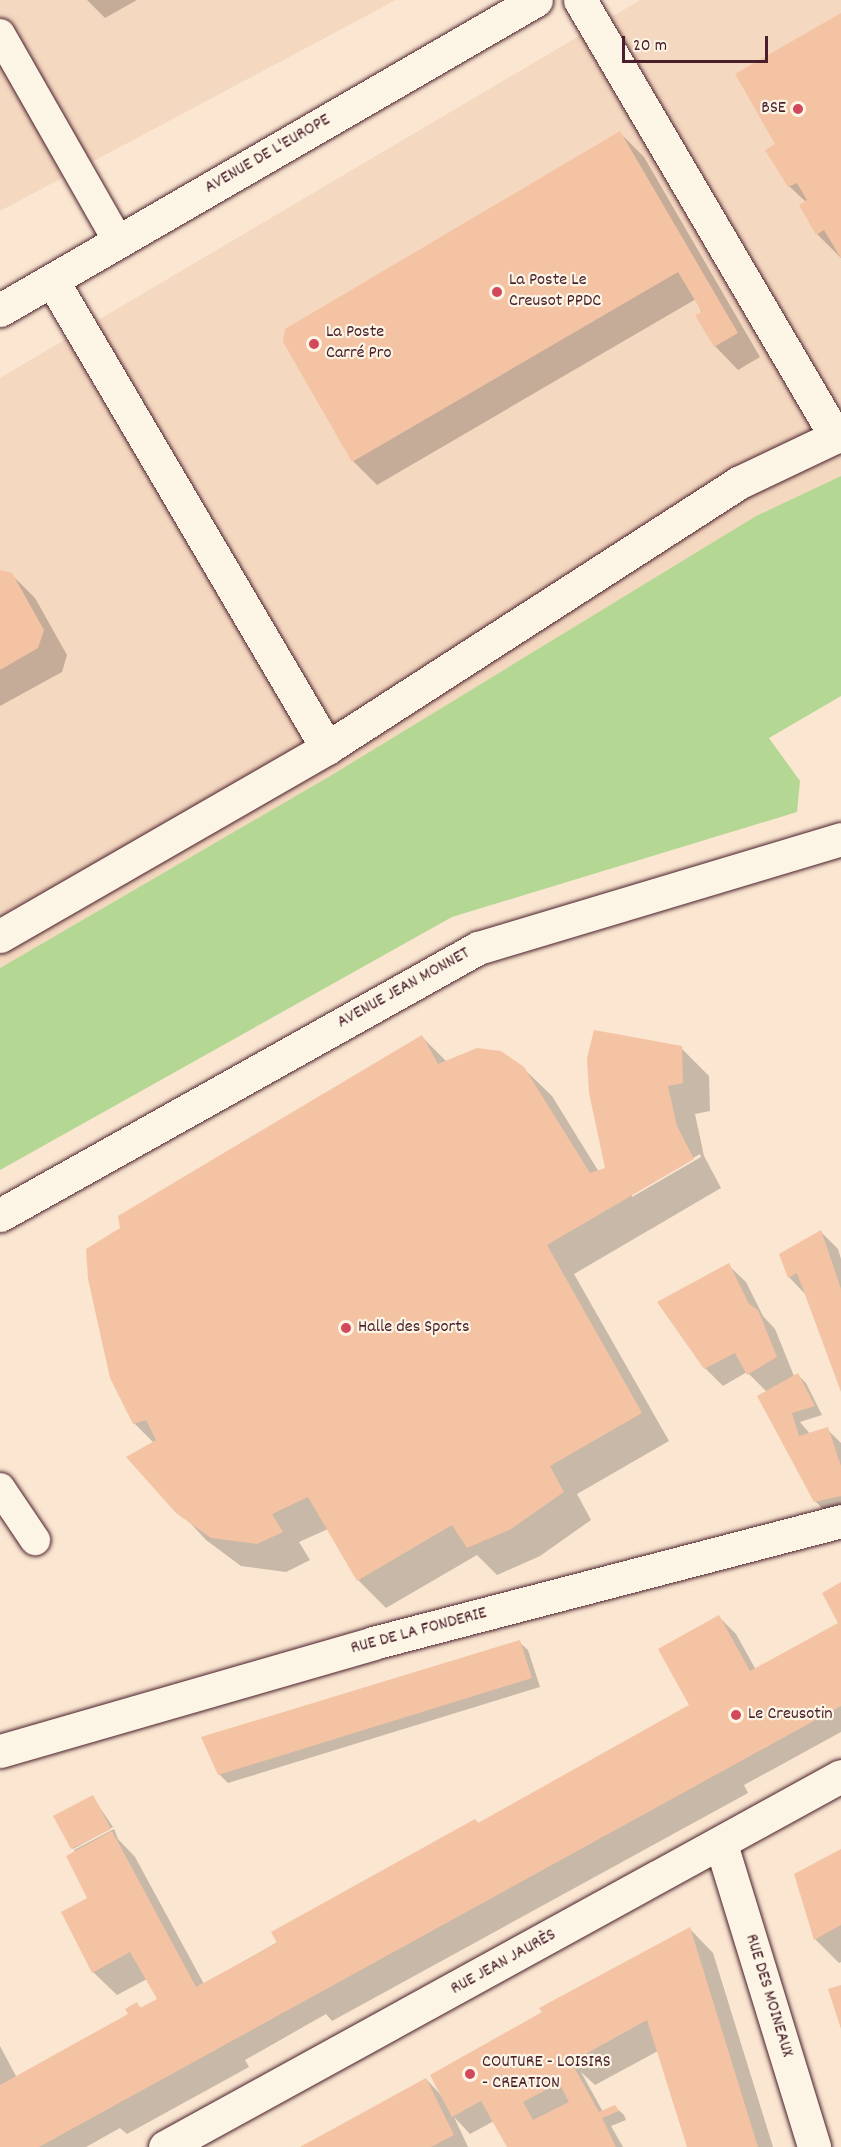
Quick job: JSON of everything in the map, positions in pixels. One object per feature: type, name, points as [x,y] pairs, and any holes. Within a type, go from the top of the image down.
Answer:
[{"type":"street","name":"AVENUE DE L'EUROPE","points":[[0,310],[536,0]]},
{"type":"street","points":[[0,936],[327,748],[740,482],[838,436],[580,0]]},
{"type":"street","points":[[52,280],[327,748]]},
{"type":"street","name":"AVENUE JEAN MONNET","points":[[0,1215],[478,948],[841,839]]},
{"type":"street","name":"RUE DE LA FONDERIE","points":[[0,1751],[374,1643],[841,1521]]},
{"type":"street","name":"RUE JEAN JAURÈS","points":[[165,2147],[722,1844],[841,1776]]},
{"type":"street","name":"RUE DES MOINEAUX","points":[[722,1844],[813,2147]]},
{"type":"lane","points":[[0,34],[118,241]]},
{"type":"lane","points":[[0,1488],[35,1540]]},
{"type":"shaded area","points":[[0,0],[396,0],[0,211]]},
{"type":"shaded area","points":[[640,0],[841,0],[841,476],[756,516],[330,776],[0,968],[0,378]]},
{"type":"green space","points":[[841,476],[841,696],[769,738],[800,781],[797,812],[452,917],[0,1170],[0,968],[330,776],[756,516]]},
{"type":"building","name":"BSE","points":[[841,13],[841,258],[824,230],[816,235],[799,205],[807,200],[797,183],[788,187],[765,150],[775,144],[735,74]]},
{"type":"building","name":"La Poste Le Creusot PPDC","points":[[620,131],[738,333],[714,347],[695,315],[702,312],[678,272],[352,462],[283,342],[285,329]]},
{"type":"building","points":[[0,570],[12,573],[44,630],[38,648],[0,670]]},
{"type":"building","name":"Halle des Sports","points":[[594,1030],[682,1046],[683,1083],[668,1086],[677,1126],[694,1159],[547,1245],[642,1413],[550,1466],[564,1492],[511,1529],[467,1548],[452,1525],[357,1581],[308,1497],[272,1514],[283,1532],[257,1544],[211,1538],[176,1513],[126,1457],[156,1440],[146,1420],[133,1424],[110,1378],[88,1279],[86,1249],[120,1228],[118,1216],[422,1035],[438,1064],[477,1048],[501,1051],[524,1067],[590,1173],[605,1168],[589,1093],[587,1058]]},
{"type":"building","points":[[821,1230],[841,1289],[841,1392],[797,1273],[788,1278],[779,1254]]},
{"type":"building","points":[[729,1263],[749,1304],[758,1310],[777,1357],[747,1375],[735,1353],[704,1369],[657,1302]]},
{"type":"building","points":[[798,1373],[815,1406],[792,1413],[799,1436],[828,1427],[841,1466],[841,1496],[814,1502],[757,1396]]},
{"type":"building","points":[[841,1582],[841,1706],[39,2147],[0,2147],[0,2085],[128,2014],[125,2009],[137,2002],[140,2008],[157,1999],[130,1952],[92,1973],[61,1912],[87,1898],[66,1856],[112,1831],[196,1987],[277,1943],[271,1932],[475,1819],[478,1823],[689,1705],[658,1649],[719,1615],[750,1671],[838,1623],[822,1593]]},
{"type":"building","points":[[520,1640],[532,1678],[218,1775],[201,1737]]},
{"type":"building","points":[[93,1795],[111,1829],[71,1849],[53,1816]]},
{"type":"building","points":[[841,1849],[841,1925],[814,1940],[794,1874]]},
{"type":"building","points":[[690,1927],[758,2147],[687,2147],[647,2020],[571,2062],[599,2112],[615,2105],[619,2111],[602,2118],[616,2147],[507,2147],[481,2101],[452,2117],[430,2075],[542,2012],[539,2008]],"holes":[[[559,2083],[569,2102],[533,2120],[523,2102]]]},
{"type":"building","points":[[841,1985],[841,2029],[828,1989]]},
{"type":"building","points":[[426,2078],[454,2135],[431,2147],[300,2147]]},
{"type":"place","name":"BSE","points":[[798,109]]},
{"type":"place","name":"La Poste Le Creusot PPDC","points":[[497,292]]},
{"type":"place","name":"La Poste Carré Pro","points":[[314,344]]},
{"type":"place","name":"Halle des Sports","points":[[346,1328]]},
{"type":"place","name":"Le Creusotin","points":[[736,1715]]},
{"type":"place","name":"COUTURE - LOISIRS - CREATION","points":[[470,2074]]}]
